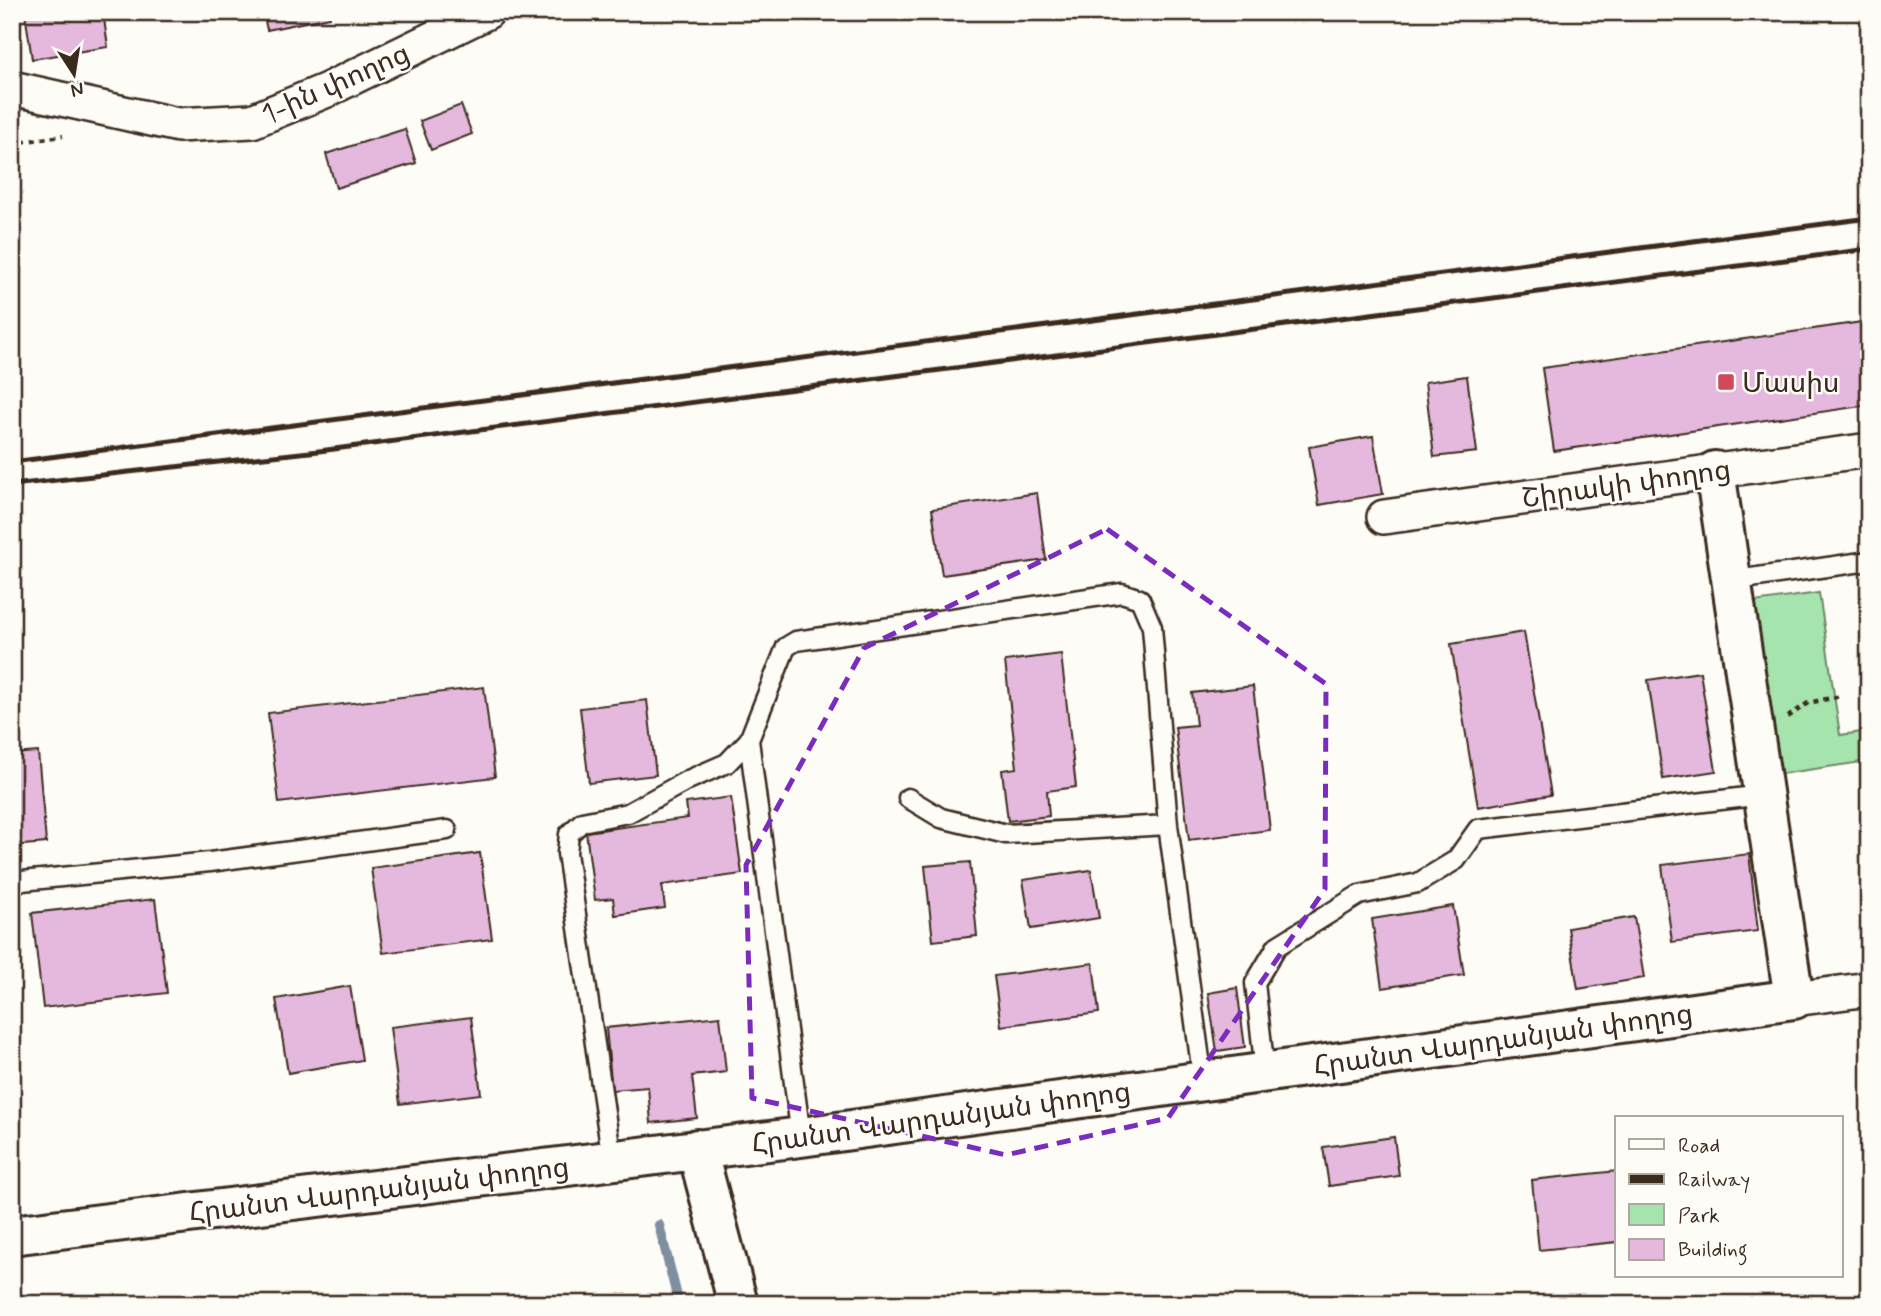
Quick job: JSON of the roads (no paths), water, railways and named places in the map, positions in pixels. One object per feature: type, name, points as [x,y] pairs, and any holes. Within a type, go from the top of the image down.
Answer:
[{"type":"main road","points":[[1715,471],[1794,999]]},
{"type":"main road","name":"Հրանտ Վարդանյան փողոց","points":[[12,1235],[801,1137],[1794,999]]},
{"type":"main road","points":[[697,1149],[738,1304]]},
{"type":"street","name":"1-ին փողոց","points":[[12,88],[178,125],[252,121],[327,90],[487,12]]},
{"type":"street","name":"Շիրակի փողոց","points":[[1384,517],[1869,450]]},
{"type":"street","name":"Հրանտ Վարդանյան փողոց","points":[[1794,999],[1869,989]]},
{"type":"lane","points":[[1730,581],[1869,561]]},
{"type":"lane","points":[[611,1160],[567,853],[569,834],[582,822],[628,813],[688,779],[727,763],[749,740],[786,647],[796,641],[1122,593],[1140,599],[1152,626],[1168,825],[1203,1081]]},
{"type":"lane","points":[[749,740],[801,1137]]},
{"type":"lane","points":[[1265,1072],[1255,983],[1278,946],[1359,895],[1418,883],[1456,860],[1478,830],[1763,794]]},
{"type":"lane","points":[[908,797],[940,817],[1006,834],[1168,825]]},
{"type":"lane","points":[[12,882],[210,862],[447,830]]},
{"type":"waterway","points":[[659,1225],[679,1304]]},
{"type":"railway","points":[[12,462],[1869,218]]},
{"type":"railway","points":[[12,485],[319,451],[1869,249]]},
{"type":"place","name":"Մասիս","points":[[1726,382]]}]
